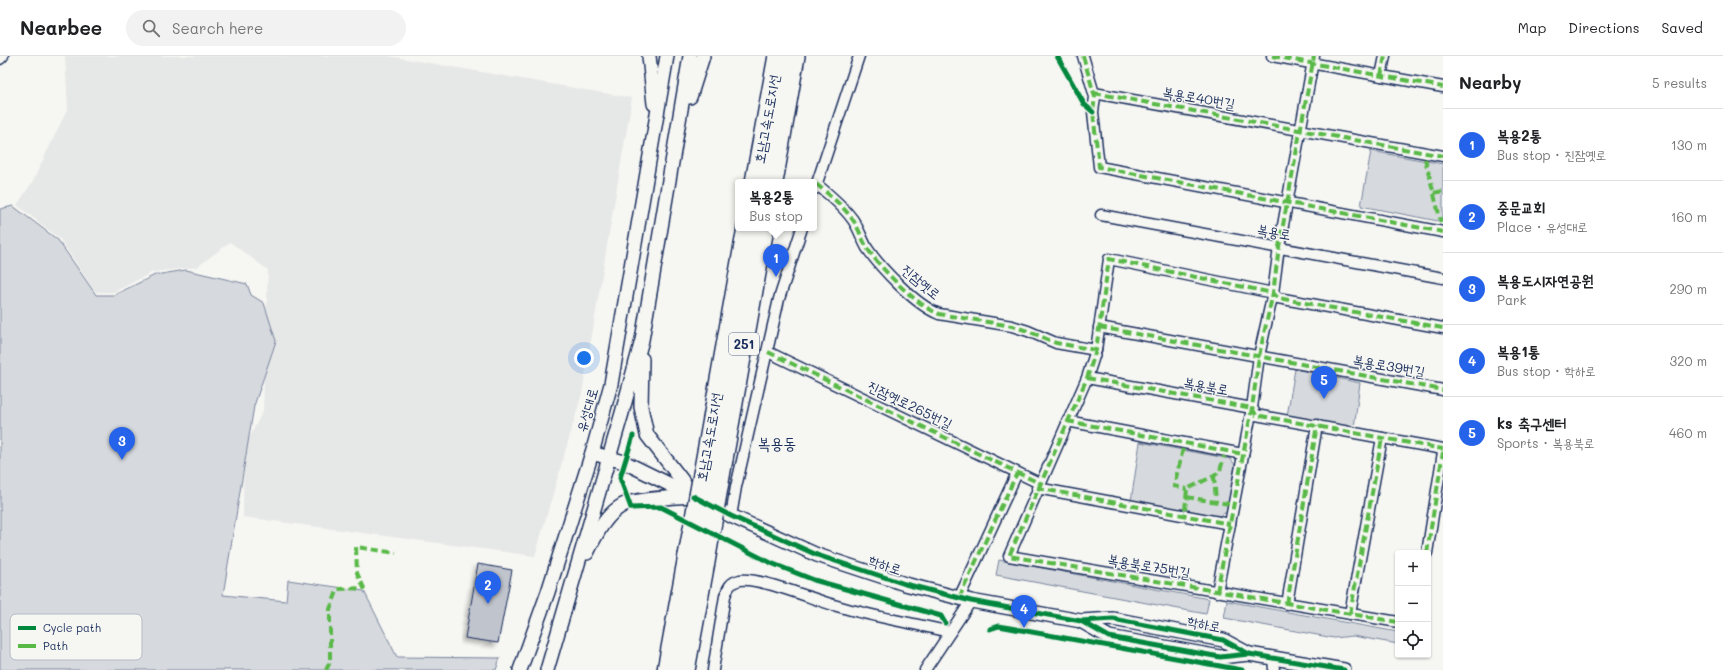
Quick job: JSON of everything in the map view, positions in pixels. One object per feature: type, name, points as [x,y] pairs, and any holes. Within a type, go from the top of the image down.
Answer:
[{"type":"highway","name":"호남고속도로지선","points":[[757,179],[778,56]]},
{"type":"highway","name":"호남고속도로지선","points":[[774,179],[795,56]]},
{"type":"highway","name":"호남고속도로지선","points":[[715,455],[747,231]]},
{"type":"highway","name":"호남고속도로지선","points":[[668,670],[696,559],[715,455],[763,231]]},
{"type":"highway","name":"호남고속도로지선","points":[[685,670],[696,559]]},
{"type":"street","points":[[0,59],[3,56]]},
{"type":"street","points":[[649,56],[656,116]]},
{"type":"street","name":"유성대로","points":[[520,670],[550,587],[592,454],[611,384],[667,56]]},
{"type":"street","points":[[546,670],[609,458],[642,340],[690,56]]},
{"type":"street","points":[[675,143],[703,56]]},
{"type":"street","name":"진잠옛로","points":[[817,181],[859,56]]},
{"type":"street","points":[[1083,56],[1095,97],[1093,112],[1099,167],[1443,232]]},
{"type":"street","points":[[1272,56],[1313,60],[1381,76],[1443,87]]},
{"type":"street","points":[[1381,76],[1385,56]]},
{"type":"street","points":[[1217,592],[1252,408],[1259,356],[1273,293],[1279,247],[1313,60]]},
{"type":"street","name":"복용로40번길","points":[[1094,93],[1443,156]]},
{"type":"street","name":"진잠옛로","points":[[817,188],[836,200],[854,221],[866,247],[880,265],[928,310],[939,314],[1012,326],[1056,343],[1096,350]]},
{"type":"street","name":"복용로","points":[[1101,215],[1443,278]]},
{"type":"street","points":[[731,516],[736,487],[780,299],[801,231]]},
{"type":"street","points":[[1230,524],[1038,486],[1087,378],[1096,350],[1109,259],[1273,293],[1278,298],[1443,328]]},
{"type":"street","name":"복용로39번길","points":[[1099,327],[1443,390]]},
{"type":"street","points":[[642,340],[641,407],[647,436],[693,496]]},
{"type":"street","name":"진잠옛로265번길","points":[[768,352],[1017,473],[1038,486]]},
{"type":"street","name":"복용북로","points":[[1087,378],[1252,408],[1256,415],[1443,450],[1426,550]]},
{"type":"street","points":[[1067,421],[1243,454]]},
{"type":"street","points":[[1287,604],[1317,426]]},
{"type":"street","points":[[1350,614],[1382,438]]},
{"type":"street","name":"학하로","points":[[592,454],[624,462],[731,516],[817,555],[905,584],[965,599],[1081,622],[1113,619],[1223,640],[1248,654],[1274,664],[1344,670]]},
{"type":"street","points":[[925,670],[950,632],[1017,473]]},
{"type":"street","name":"복용북로75번길","points":[[1038,486],[1008,556],[1395,622]]},
{"type":"street","points":[[571,588],[601,526],[610,515],[624,504],[693,496]]},
{"type":"street","points":[[713,670],[728,586],[732,582],[741,580],[750,580],[837,606],[950,632]]},
{"type":"street","name":"학하로","points":[[1081,622],[1109,637],[1220,657],[1248,654]]},
{"type":"shaded area","points":[[65,56],[388,56],[632,98],[582,393],[535,556],[243,517],[244,448],[263,411],[268,270],[230,242],[197,267],[153,272],[114,292],[95,292],[60,239],[17,205],[33,181],[68,108]]},
{"type":"shaded area","points":[[1371,151],[1443,164],[1443,222],[1361,206]]},
{"type":"shaded area","points":[[13,206],[58,240],[96,295],[114,295],[155,275],[186,270],[247,284],[251,295],[264,303],[276,341],[254,406],[223,595],[286,601],[288,580],[364,591],[397,657],[500,658],[496,670],[0,670],[0,209]]},
{"type":"shaded area","points":[[1295,369],[1360,383],[1354,428],[1287,416]]},
{"type":"shaded area","points":[[1140,442],[1231,459],[1235,465],[1227,512],[1219,516],[1131,501]]},
{"type":"shaded area","points":[[999,560],[1209,599],[1206,614],[996,575]]},
{"type":"shaded area","points":[[1227,601],[1395,631],[1395,643],[1353,636],[1334,638],[1224,618]]},
{"type":"building","points":[[478,564],[512,570],[498,643],[465,638]]},
{"type":"marked path","points":[[1083,56],[1095,97],[1093,112],[1099,167],[1443,232]]},
{"type":"marked path","points":[[1272,56],[1443,87]]},
{"type":"marked path","points":[[1217,592],[1252,408],[1259,356],[1273,293],[1279,247],[1314,56]]},
{"type":"marked path","points":[[1381,76],[1385,56]]},
{"type":"marked path","points":[[1094,93],[1443,156]]},
{"type":"marked path","points":[[1425,159],[1441,222]]},
{"type":"marked path","points":[[817,185],[845,210],[853,220],[867,248],[890,276],[910,295],[930,309],[939,314],[1012,326],[1056,343],[1096,350]]},
{"type":"marked path","points":[[1434,193],[1443,191]]},
{"type":"marked path","points":[[1395,621],[1009,556],[1087,378],[1096,350],[1109,259],[1273,293],[1278,298],[1443,328]]},
{"type":"marked path","points":[[1099,327],[1443,390]]},
{"type":"marked path","points":[[768,352],[1039,483]]},
{"type":"marked path","points":[[1087,378],[1252,408],[1256,415],[1443,449]]},
{"type":"marked path","points":[[1067,421],[1243,454]]},
{"type":"marked path","points":[[1287,604],[1317,425]]},
{"type":"marked path","points":[[1350,614],[1382,438]]},
{"type":"marked path","points":[[1183,449],[1174,486],[1187,489]]},
{"type":"marked path","points":[[1427,550],[1443,452]]},
{"type":"marked path","points":[[1185,510],[1187,489],[1214,476],[1220,471],[1224,456]]},
{"type":"marked path","points":[[959,598],[1017,473]]},
{"type":"marked path","points":[[1214,476],[1216,502]]},
{"type":"marked path","points":[[1037,488],[1230,524]]},
{"type":"marked path","points":[[1186,497],[1229,504]]},
{"type":"marked path","points":[[326,670],[330,662],[330,609],[338,589],[364,588],[357,573],[356,547],[396,553]]},
{"type":"cycle path","points":[[1057,56],[1084,104],[1093,112]]},
{"type":"cycle path","points":[[633,436],[620,478],[631,508],[661,507],[771,563],[814,580],[941,616],[945,623]]},
{"type":"cycle path","points":[[693,496],[731,516],[817,555],[905,584],[971,601],[1081,621],[1113,619],[1223,640],[1249,654]]},
{"type":"cycle path","points":[[1081,621],[1109,637],[1220,657],[1249,654],[1344,670]]},
{"type":"cycle path","points":[[990,629],[999,626],[1242,670]]},
{"type":"place","name":"복용2통","points":[[776,277]]},
{"type":"place","name":"ks 축구센터","points":[[1324,399]]},
{"type":"place","name":"복용도시자연공원","points":[[122,460]]},
{"type":"place","name":"중문교회","points":[[488,604]]},
{"type":"place","name":"복용1통","points":[[1024,628]]},
{"type":"district","name":"복용동","points":[[777,443]]}]
